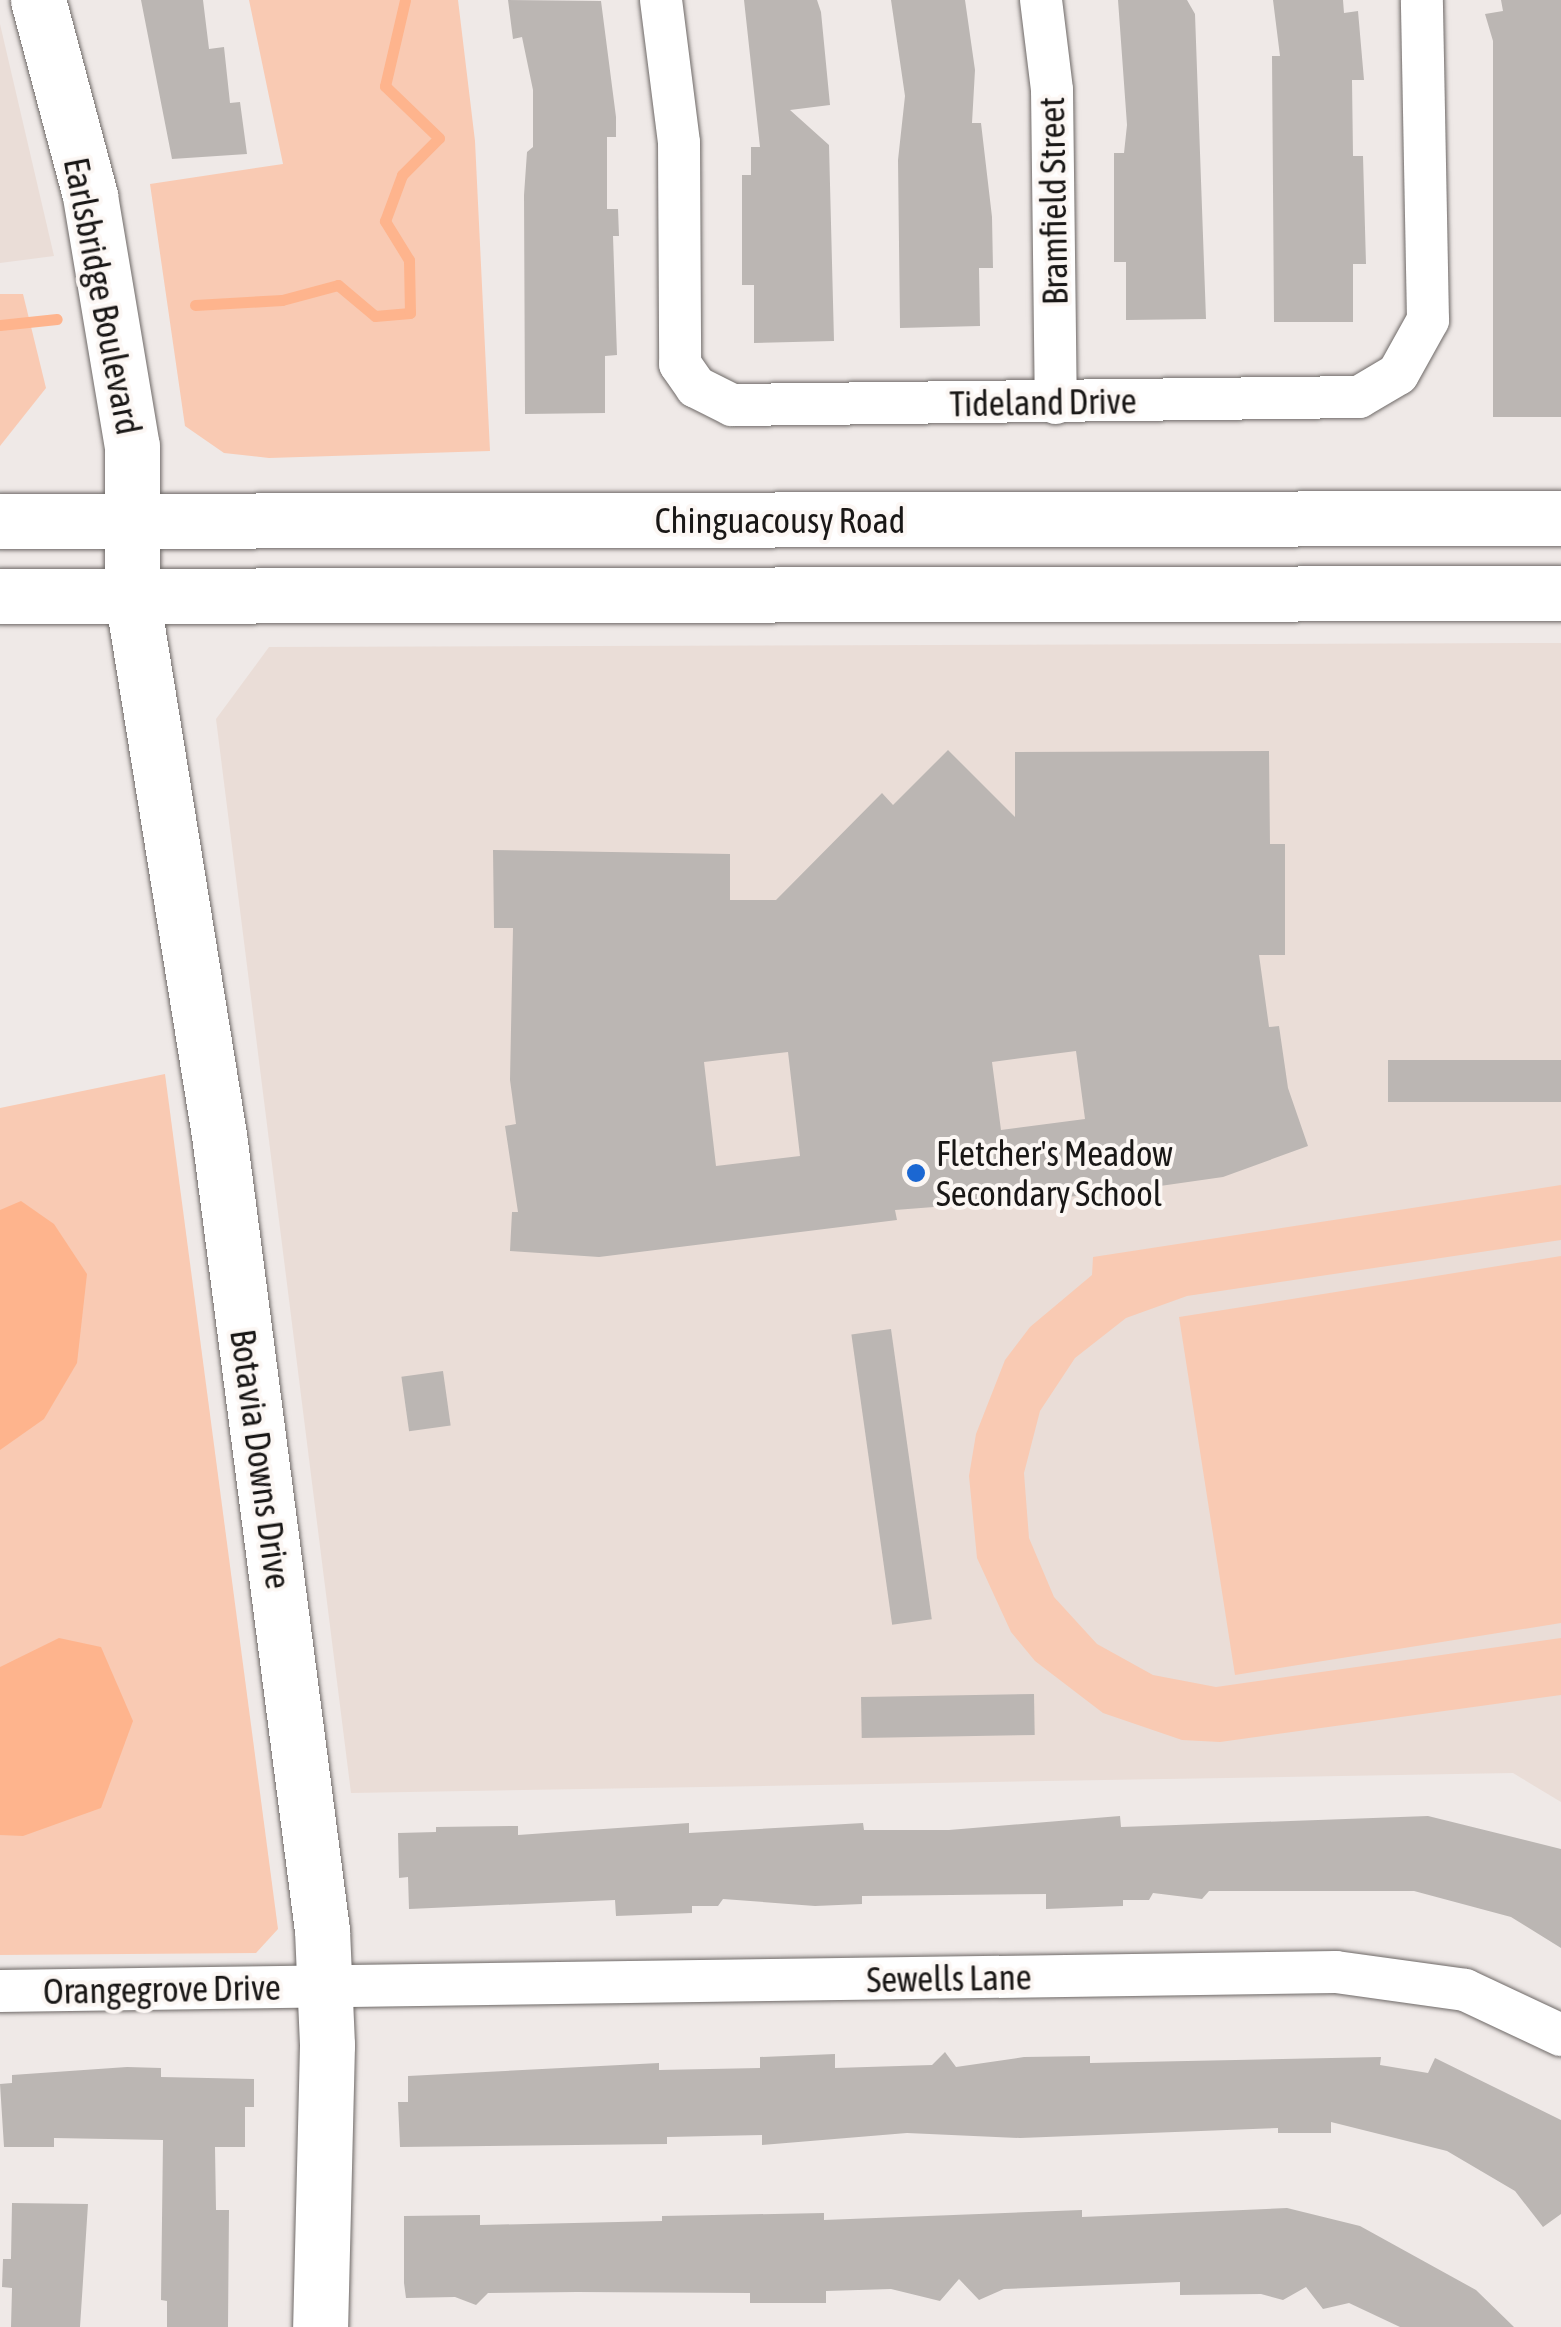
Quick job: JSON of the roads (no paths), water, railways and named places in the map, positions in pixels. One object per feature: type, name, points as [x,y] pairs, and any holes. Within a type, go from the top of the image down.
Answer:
[{"type":"main road","name":"Earlsbridge Boulevard","points":[[38,0],[90,196],[132,446],[132,596]]},
{"type":"main road","name":"Chinguacousy Road","points":[[0,521],[1561,518]]},
{"type":"main road","points":[[0,596],[1561,593]]},
{"type":"main road","name":"Botavia Downs Drive","points":[[132,596],[220,1135],[324,1987],[320,2327]]},
{"type":"street","name":"Tideland Drive","points":[[662,0],[679,142],[680,364],[696,387],[732,405],[1359,398],[1398,374],[1428,320],[1422,0]]},
{"type":"street","name":"Bramfield Street","points":[[1041,0],[1052,90],[1056,403]]},
{"type":"street","name":"Sewells Lane","points":[[324,1987],[1336,1972],[1466,1990],[1561,2035]]},
{"type":"street","name":"Orangegrove Drive","points":[[0,1991],[324,1987]]},
{"type":"waterway","points":[[195,305],[282,300],[338,285],[375,316],[410,313],[409,260],[385,221],[402,175],[439,138],[385,86],[405,0]]},
{"type":"waterway","points":[[0,325],[57,319]]},
{"type":"place","name":"Fletcher's Meadow Secondary School","points":[[916,1173]]}]
